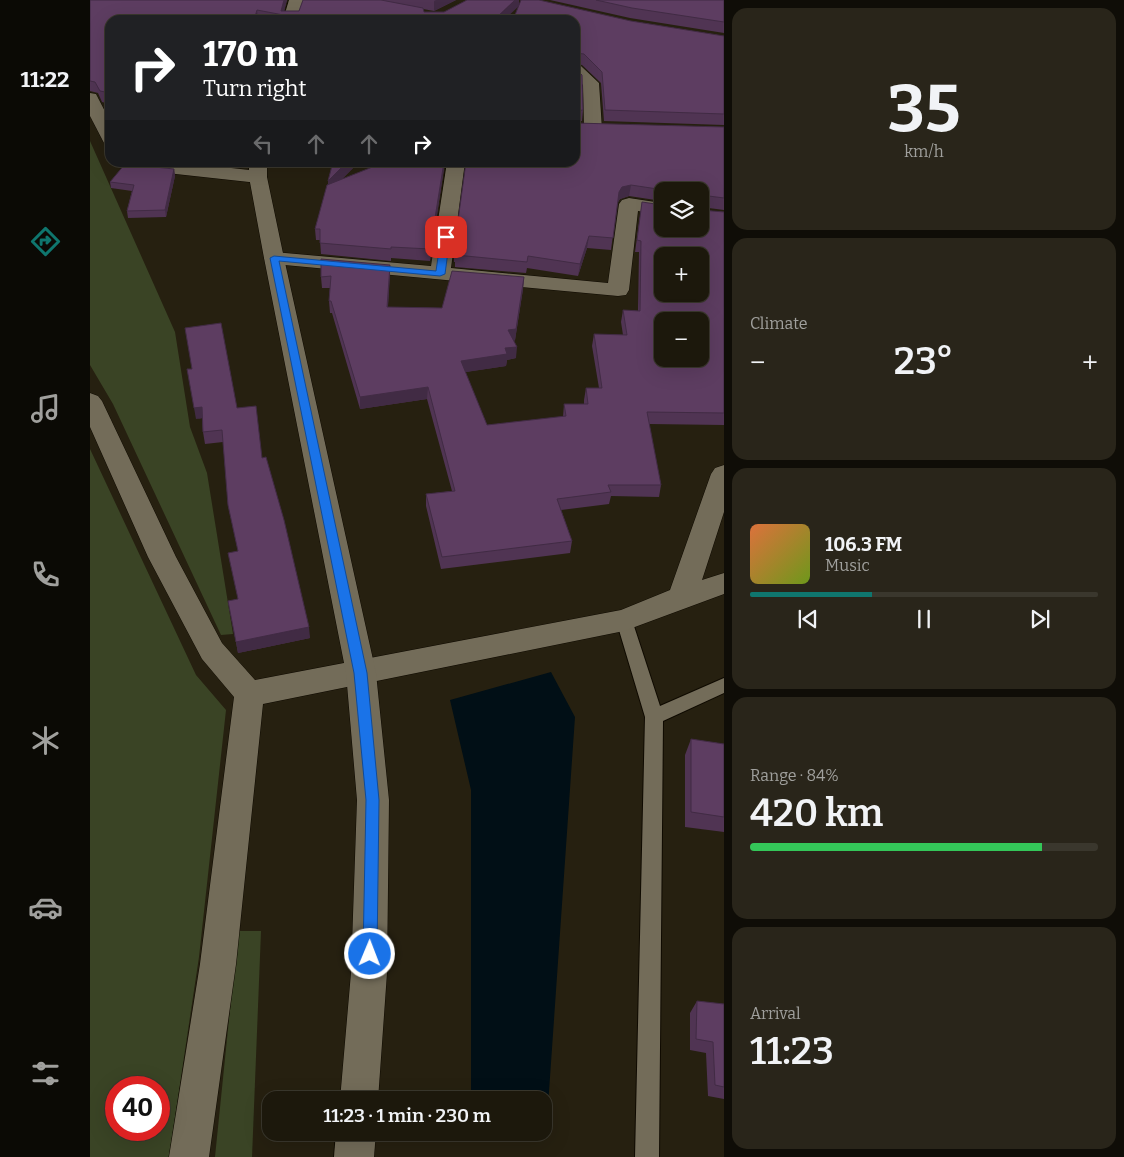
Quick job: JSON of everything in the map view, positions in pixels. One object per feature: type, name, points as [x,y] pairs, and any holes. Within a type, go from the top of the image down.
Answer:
[{"type":"street","points":[[292,15],[297,0]]},
{"type":"street","points":[[580,74],[592,83],[584,128],[612,129]]},
{"type":"street","points":[[94,92],[105,124]]},
{"type":"street","points":[[207,167],[258,170],[274,258],[360,673],[373,800],[370,973],[360,1091]]},
{"type":"street","points":[[440,274],[455,167]]},
{"type":"street","points":[[274,258],[618,290],[629,204],[654,208]]},
{"type":"street","points":[[90,401],[162,557],[212,651],[249,694],[218,964],[189,1157]]},
{"type":"street","points":[[682,597],[724,474]]},
{"type":"street","points":[[249,694],[624,620],[682,597],[724,584]]},
{"type":"street","points":[[354,1157],[355,1141]]},
{"type":"lane","points":[[624,620],[654,716],[646,1157]]},
{"type":"lane","points":[[654,716],[724,685]]},
{"type":"green space","points":[[90,141],[175,332],[190,427],[207,473],[233,634],[221,635],[113,404],[90,365]]},
{"type":"green space","points":[[90,449],[196,675],[226,710],[199,957],[169,1157],[90,1157]]},
{"type":"green space","points":[[238,931],[261,931],[252,1157],[215,1157]]},
{"type":"shaded area","points":[[551,672],[575,717],[549,1091],[471,1091],[471,790],[450,700]]},
{"type":"building","points":[[90,0],[284,0],[281,11],[299,11],[303,0],[381,0],[423,8],[424,12],[444,12],[467,0],[515,0],[499,15],[284,15],[257,10],[256,15],[105,15],[105,92],[100,91],[95,82],[90,81]]},
{"type":"building","points":[[521,0],[539,0],[631,21],[724,36],[724,114],[605,110],[602,72],[584,54],[580,54],[580,15],[515,15]]},
{"type":"building","points":[[596,0],[724,0],[724,22],[632,8]]},
{"type":"building","points":[[580,73],[582,75],[583,110],[580,110]]},
{"type":"building","points":[[580,123],[724,127],[724,198],[709,196],[709,182],[654,182],[654,188],[631,185],[622,187],[619,192],[613,238],[589,236],[580,264],[528,256],[527,262],[456,255],[457,250],[454,250],[465,167],[580,167]]},
{"type":"building","points":[[122,167],[174,169],[165,210],[127,211],[134,185],[110,182]]},
{"type":"building","points":[[332,167],[342,167],[328,181]]},
{"type":"building","points":[[372,167],[443,167],[430,249],[391,247],[391,249],[320,243],[320,229],[315,229],[327,185]]},
{"type":"building","points":[[642,202],[654,204],[654,237],[709,237],[709,211],[724,212],[724,413],[647,412],[661,485],[608,485],[611,492],[557,499],[572,541],[442,557],[426,494],[455,491],[428,387],[360,397],[331,301],[329,301],[331,276],[321,277],[321,259],[390,265],[387,307],[442,308],[452,271],[524,277],[516,329],[508,330],[517,347],[505,348],[507,354],[461,361],[487,425],[566,416],[564,404],[588,404],[586,388],[602,388],[594,334],[627,335],[623,310],[640,311],[641,241],[637,240]]},
{"type":"building","points":[[221,323],[237,408],[256,406],[262,458],[266,457],[284,520],[309,627],[236,642],[228,601],[238,599],[228,553],[238,551],[228,505],[222,430],[203,432],[202,407],[194,408],[187,369],[192,369],[185,328]]},
{"type":"building","points":[[691,739],[724,744],[724,817],[691,812]]},
{"type":"building","points":[[697,1001],[724,1004],[724,1087],[715,1085],[713,1042],[696,1039]]},
{"type":"route","points":[[370,954],[373,800],[360,673],[274,258],[440,274],[446,237]]}]
